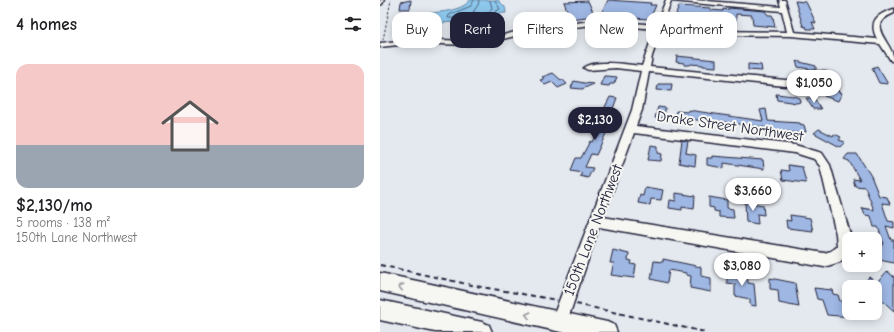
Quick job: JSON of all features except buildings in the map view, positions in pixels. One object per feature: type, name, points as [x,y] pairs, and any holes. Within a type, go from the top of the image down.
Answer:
[{"type":"main road","points":[[380,282],[607,332]]},
{"type":"main road","points":[[380,310],[482,332]]},
{"type":"street","name":"150th Lane Northwest","points":[[664,12],[669,0]]},
{"type":"street","points":[[673,0],[784,9]]},
{"type":"street","points":[[782,0],[791,34]]},
{"type":"street","points":[[894,11],[883,14],[877,20],[876,30],[894,59]]},
{"type":"street","points":[[380,45],[417,41],[466,43],[483,42],[527,31],[600,22],[646,27]]},
{"type":"street","points":[[737,34],[791,34],[883,42]]},
{"type":"street","name":"150th Lane Northwest","points":[[559,322],[595,221],[638,110],[645,69],[652,48]]},
{"type":"street","points":[[588,68],[602,66],[785,83],[798,82]]},
{"type":"street","name":"Drake Street Northwest","points":[[595,221],[824,260],[835,257],[844,249],[843,234],[825,165],[818,156],[795,149],[631,129]]},
{"type":"path","points":[[380,45],[384,36],[391,0]]},
{"type":"path","points":[[380,266],[476,286],[550,298]]},
{"type":"path","points":[[585,306],[705,332]]},
{"type":"water","points":[[470,0],[498,0],[505,7],[506,13],[450,12],[450,22],[442,23],[442,12],[440,12],[449,11],[465,5]]}]
